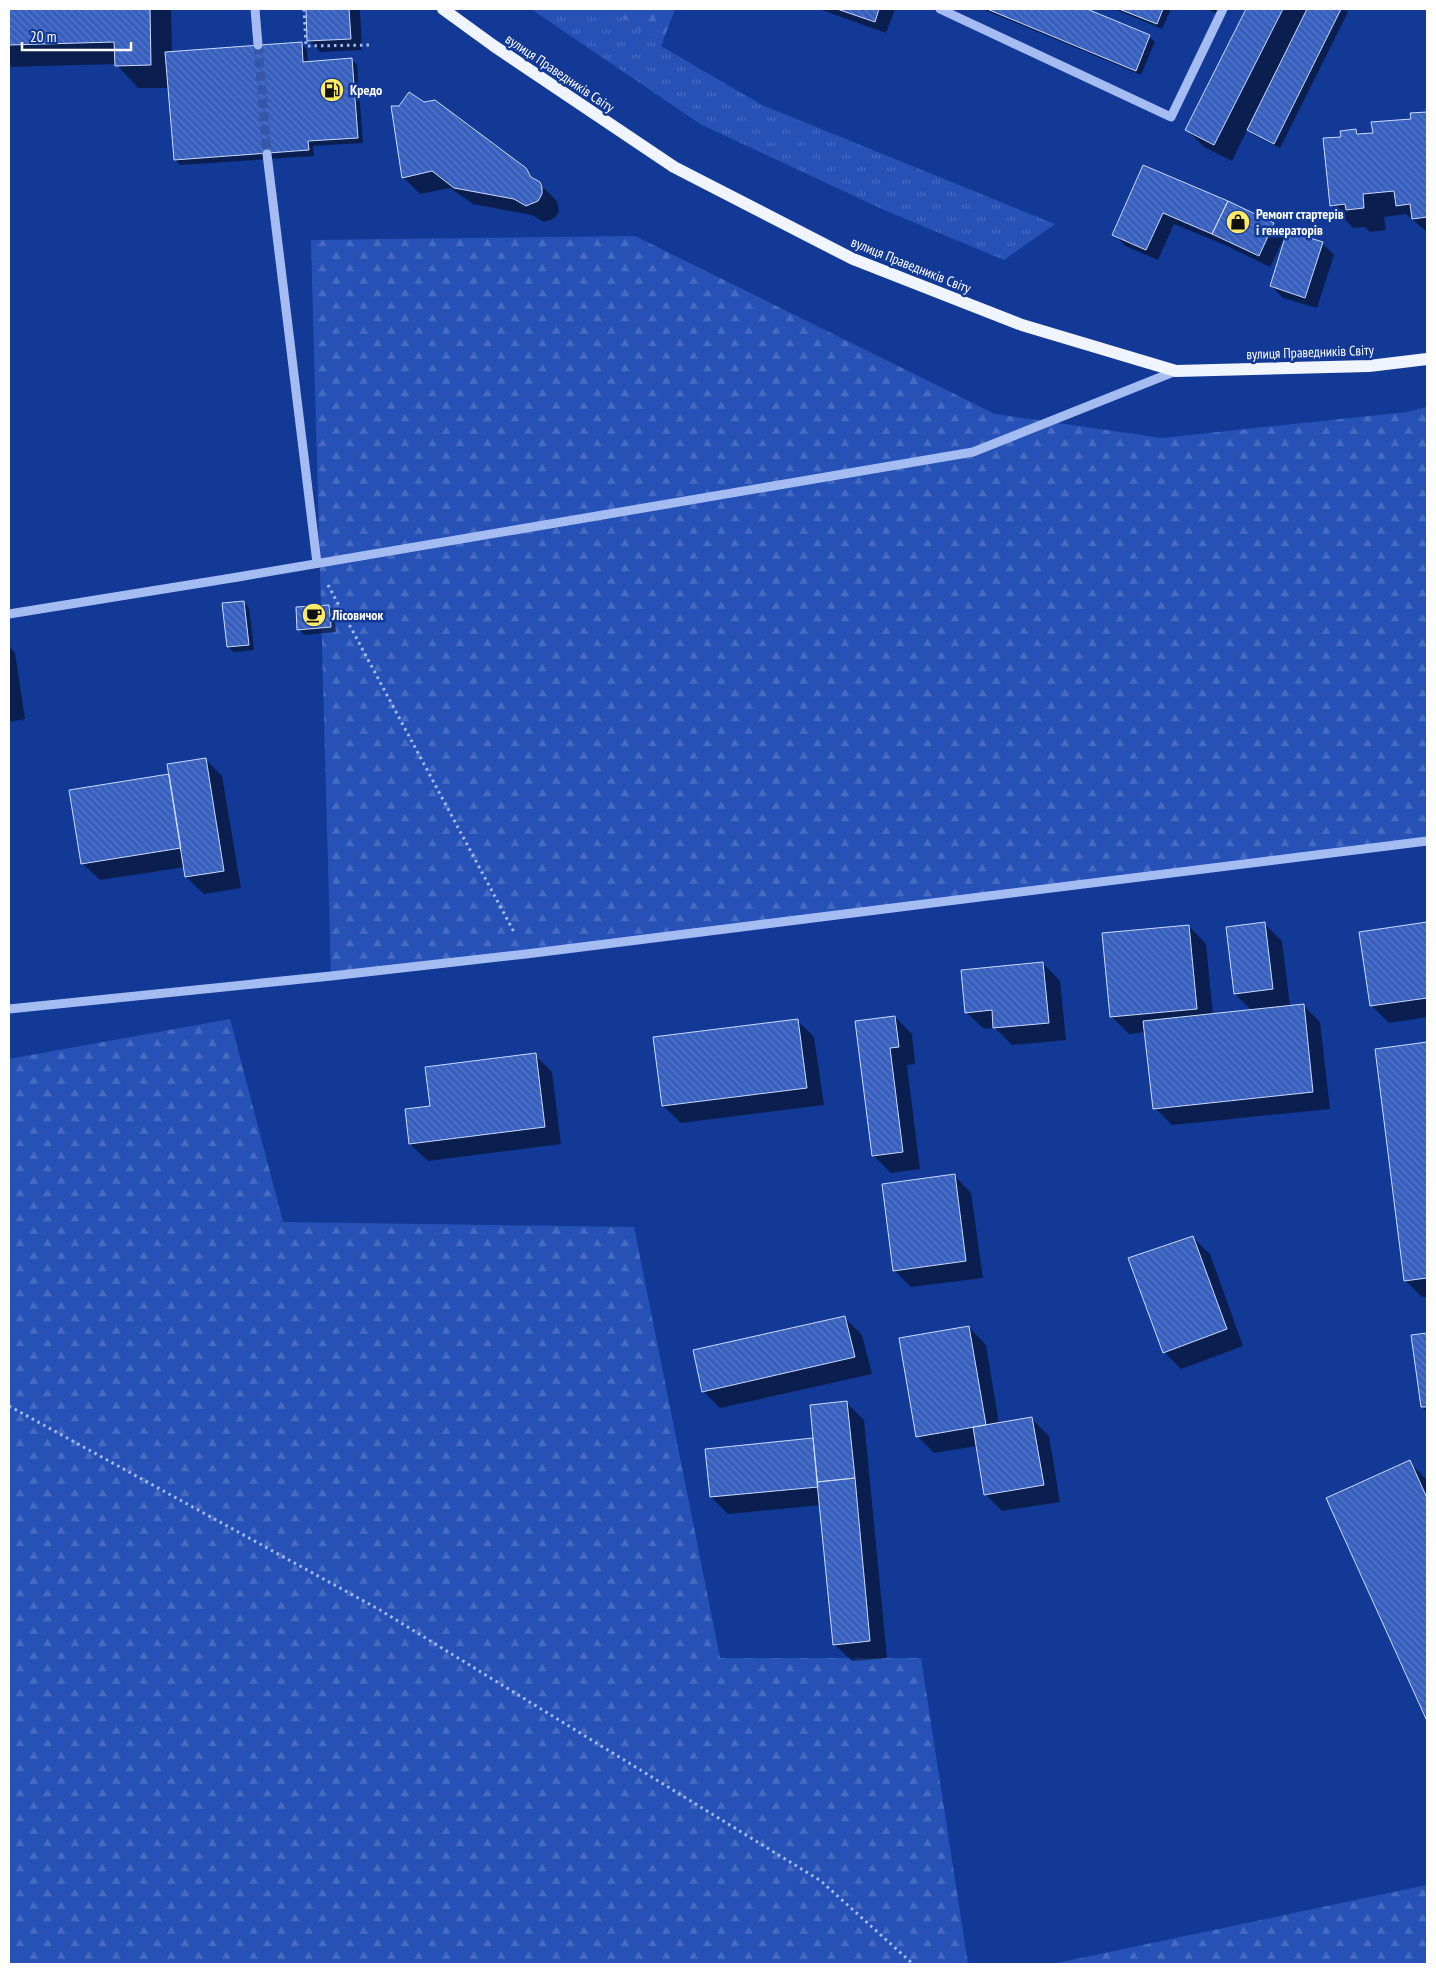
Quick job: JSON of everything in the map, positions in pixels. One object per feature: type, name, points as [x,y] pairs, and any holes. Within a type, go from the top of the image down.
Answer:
[{"type":"main road","name":"вулиця Праведників Світу","points":[[443,9],[494,46],[674,167],[853,260],[1022,325],[1176,370],[1369,366],[1427,359]]},
{"type":"lane","points":[[255,9],[258,45]]},
{"type":"lane","points":[[940,9],[1171,117],[1223,9]]},
{"type":"lane","points":[[267,154],[316,563]]},
{"type":"lane","points":[[9,614],[973,452],[1176,370]]},
{"type":"lane","points":[[9,1009],[526,954],[1427,841]]},
{"type":"path","points":[[304,9],[306,46],[370,44]]},
{"type":"path","points":[[316,563],[526,954]]},
{"type":"path","points":[[9,1406],[380,1610],[822,1881],[913,1964]]},
{"type":"green space","points":[[531,9],[611,9],[661,46],[762,105],[1055,224],[1004,260],[884,210],[700,124]]},
{"type":"green space","points":[[611,9],[675,9],[661,46]]},
{"type":"green space","points":[[635,236],[995,414],[1162,438],[1407,412],[1427,407],[1427,841],[331,976],[311,240]]},
{"type":"green space","points":[[230,1019],[283,1222],[634,1227],[720,1658],[921,1658],[968,1964],[9,1964],[9,1059]]},
{"type":"green space","points":[[1427,1885],[1427,1964],[1052,1964]]},
{"type":"building","points":[[9,9],[150,9],[151,65],[115,66],[114,42],[9,45]]},
{"type":"building","points":[[306,9],[349,9],[351,39],[307,41]]},
{"type":"building","points":[[837,9],[879,9],[875,22]]},
{"type":"building","points":[[987,9],[1087,9],[1150,35],[1136,71]]},
{"type":"building","points":[[1119,9],[1163,9],[1157,24]]},
{"type":"building","points":[[1246,9],[1283,9],[1214,145],[1185,130]]},
{"type":"building","points":[[1307,9],[1341,9],[1274,144],[1247,130]]},
{"type":"building","points":[[302,42],[303,62],[352,58],[358,138],[308,141],[309,150],[174,160],[165,52]]},
{"type":"building","points":[[409,92],[424,102],[435,100],[526,168],[531,177],[540,182],[542,187],[542,194],[538,201],[526,206],[514,199],[454,188],[432,171],[402,178],[391,106],[399,106]]},
{"type":"building","points":[[1427,112],[1427,217],[1412,219],[1410,204],[1396,206],[1394,191],[1363,194],[1364,208],[1346,210],[1345,204],[1330,206],[1323,138],[1341,137],[1340,131],[1356,129],[1357,134],[1373,133],[1371,122],[1411,119],[1410,113]]},
{"type":"building","points":[[1143,165],[1228,201],[1212,234],[1163,213],[1146,250],[1112,235]]},
{"type":"building","points":[[1228,201],[1274,223],[1259,256],[1212,234]]},
{"type":"building","points":[[1287,231],[1323,242],[1305,298],[1270,286]]},
{"type":"building","points":[[244,601],[249,645],[227,647],[222,603]]},
{"type":"building","points":[[329,605],[331,627],[297,630],[296,607]]},
{"type":"building","points":[[206,758],[224,871],[185,877],[167,764]]},
{"type":"building","points":[[169,774],[181,848],[81,864],[69,790]]},
{"type":"building","points":[[1265,922],[1273,989],[1234,994],[1226,927]]},
{"type":"building","points":[[1427,922],[1427,998],[1370,1006],[1359,932]]},
{"type":"building","points":[[1189,925],[1197,1009],[1110,1017],[1102,933]]},
{"type":"building","points":[[1043,962],[1049,1023],[993,1028],[992,1010],[965,1013],[961,970]]},
{"type":"building","points":[[1304,1004],[1313,1092],[1153,1109],[1143,1021]]},
{"type":"building","points":[[895,1016],[899,1047],[890,1048],[903,1152],[872,1156],[855,1021]]},
{"type":"building","points":[[798,1019],[807,1088],[662,1106],[653,1037]]},
{"type":"building","points":[[1427,1042],[1427,1278],[1404,1281],[1375,1049]]},
{"type":"building","points":[[536,1053],[545,1127],[409,1144],[405,1109],[430,1106],[425,1067]]},
{"type":"building","points":[[955,1174],[966,1261],[893,1271],[882,1184]]},
{"type":"building","points":[[1193,1236],[1227,1329],[1163,1353],[1128,1258]]},
{"type":"building","points":[[845,1316],[855,1357],[702,1392],[693,1350]]},
{"type":"building","points":[[969,1326],[986,1425],[916,1437],[899,1338]]},
{"type":"building","points":[[1427,1333],[1427,1407],[1421,1407],[1411,1335]]},
{"type":"building","points":[[847,1401],[855,1478],[817,1482],[810,1405]]},
{"type":"building","points":[[1032,1417],[1044,1485],[984,1495],[973,1427]]},
{"type":"building","points":[[813,1438],[818,1487],[710,1497],[705,1449]]},
{"type":"building","points":[[1410,1460],[1427,1498],[1427,1721],[1326,1498]]},
{"type":"building","points":[[855,1478],[870,1641],[833,1645],[817,1482]]},
{"type":"tunnel","points":[[258,45],[267,154]]},
{"type":"place","name":"Кредо","points":[[332,90]]},
{"type":"place","name":"Ремонт стартерів і генераторів","points":[[1238,222]]},
{"type":"place","name":"Лісовичок","points":[[314,615]]}]
